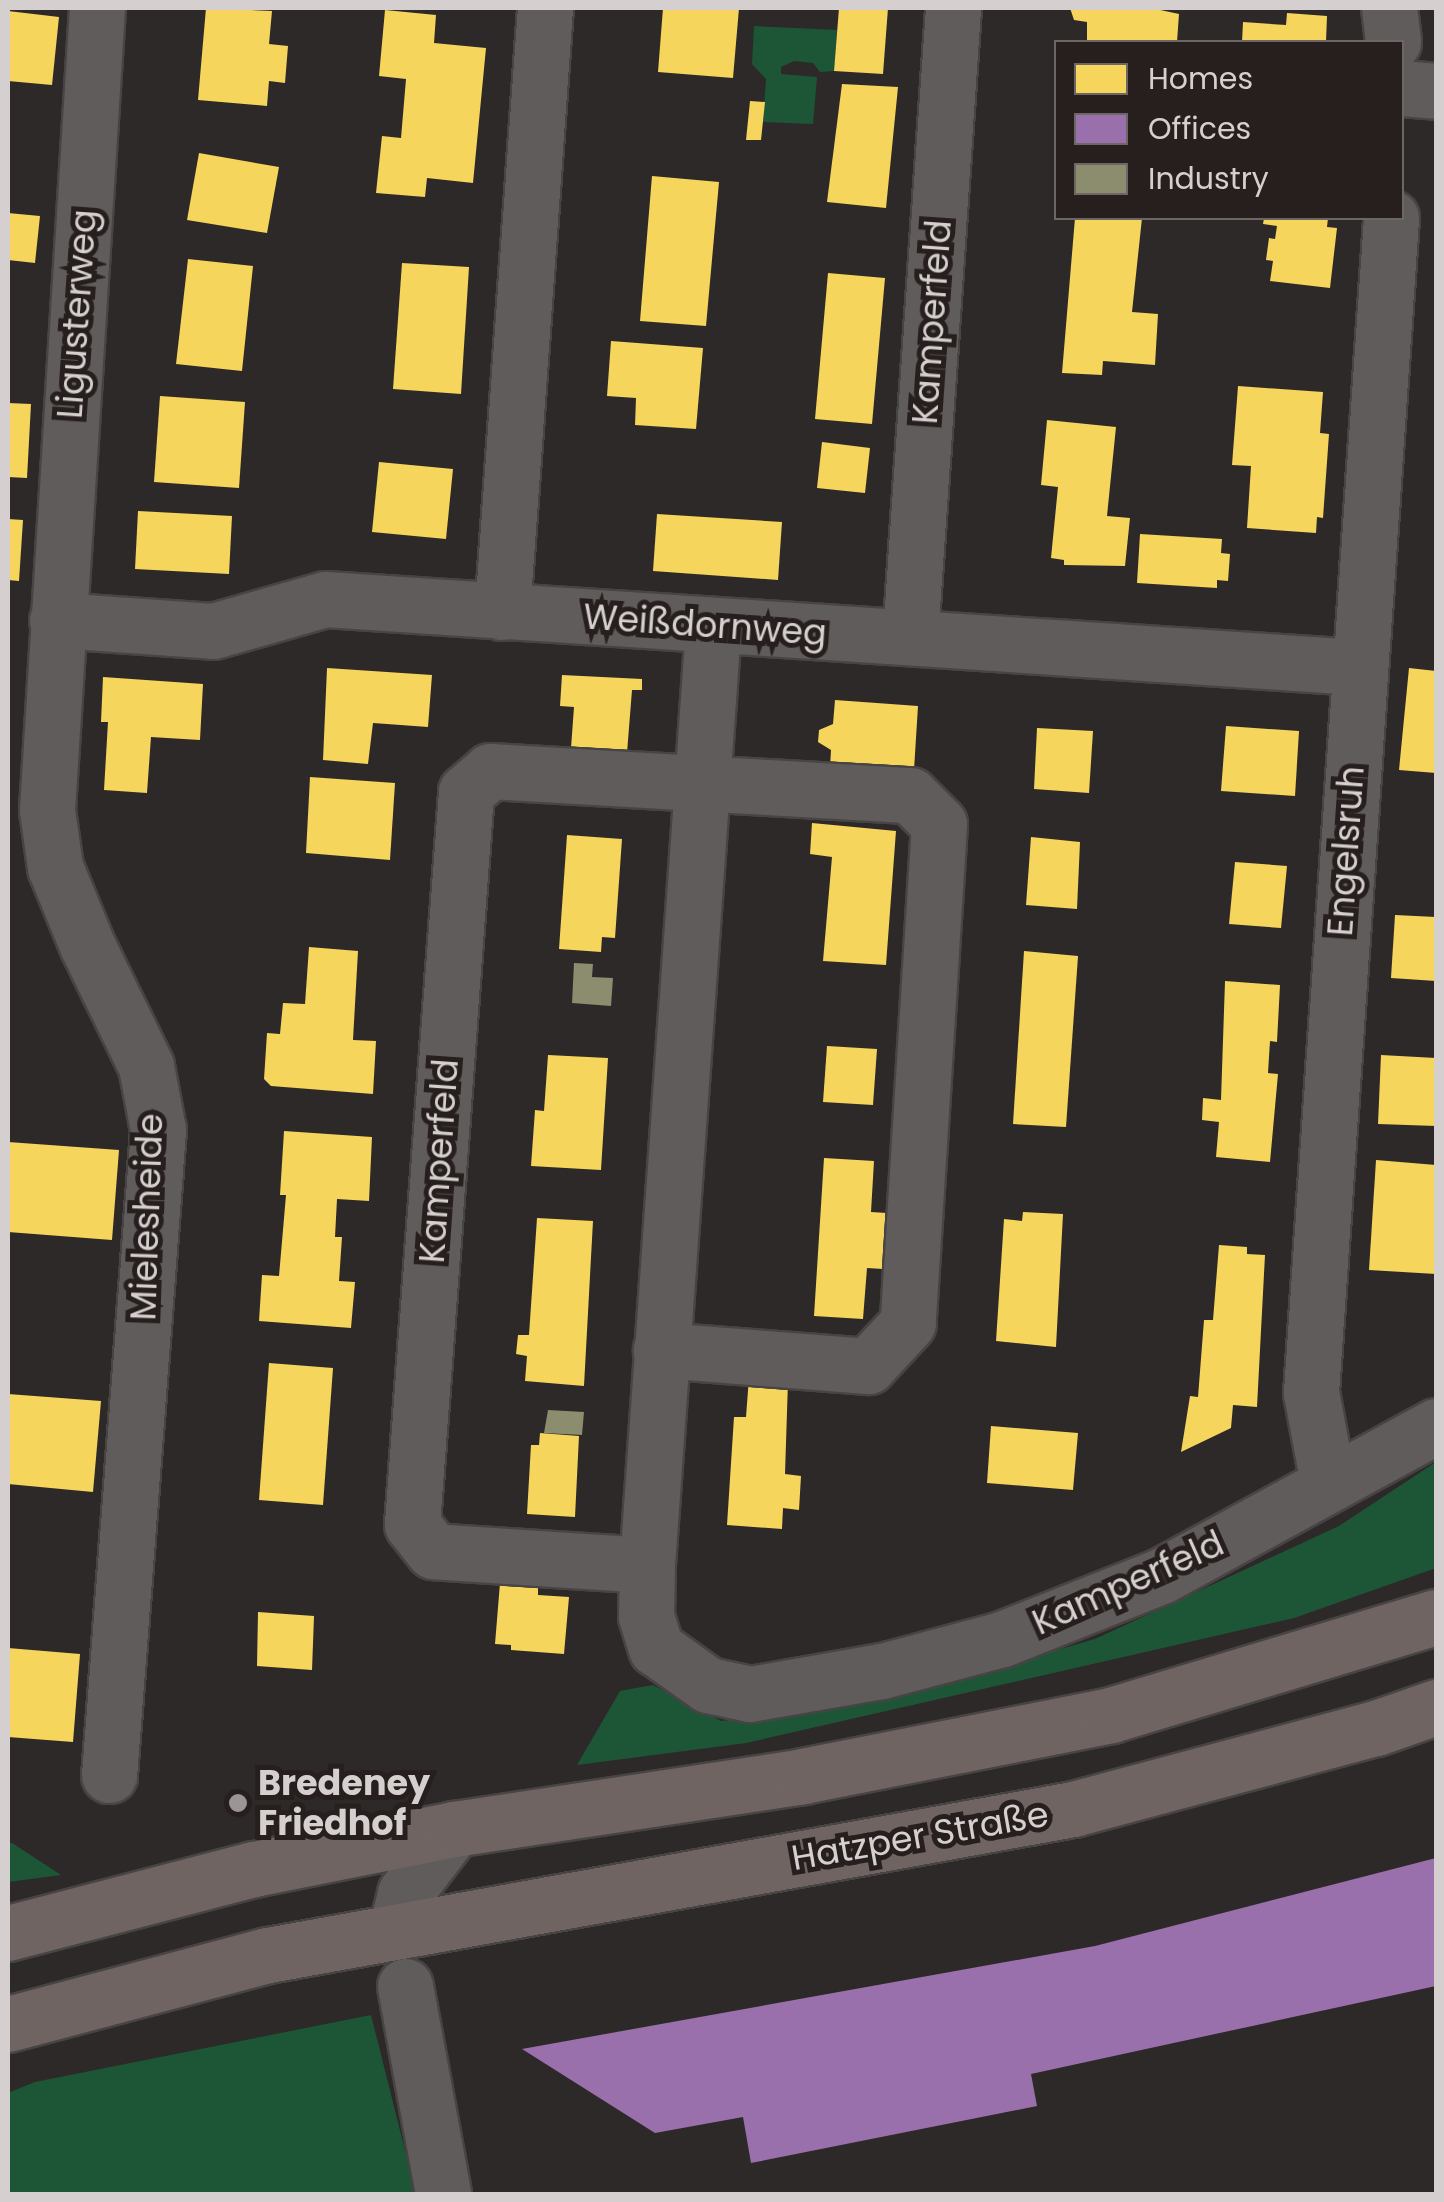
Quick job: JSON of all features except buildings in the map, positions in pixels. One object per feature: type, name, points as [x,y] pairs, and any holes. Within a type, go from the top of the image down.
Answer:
[{"type":"main road","points":[[8,1933],[254,1869],[454,1829],[803,1776],[1110,1715],[1436,1617]]},
{"type":"main road","name":"Hatzper Straße","points":[[8,2024],[268,1954],[1072,1809],[1376,1728],[1436,1707]]},
{"type":"main road","points":[[1376,1728],[1436,1721]]},
{"type":"street","name":"Ligusterweg","points":[[57,620],[97,8]]},
{"type":"street","points":[[502,612],[544,8]]},
{"type":"street","name":"Kamperfeld","points":[[910,636],[953,8]]},
{"type":"street","points":[[1389,8],[1393,40]]},
{"type":"street","points":[[1404,88],[1436,91]]},
{"type":"street","name":"Engelsruh","points":[[1328,1483],[1311,1392],[1357,666],[1391,220]]},
{"type":"street","name":"Weißdornweg","points":[[57,620],[213,630],[325,600],[713,628],[910,636],[1357,666]]},
{"type":"street","name":"Mielesheide","points":[[57,620],[46,810],[55,867],[146,1066],[158,1130],[109,1775]]},
{"type":"street","name":"Kamperfeld","points":[[713,628],[647,1565],[646,1616],[656,1648],[708,1685],[750,1694],[882,1671],[1002,1639],[1160,1576],[1436,1426]]},
{"type":"street","name":"Kamperfeld","points":[[647,1565],[433,1550],[412,1524],[466,792],[490,771],[910,795],[939,824],[908,1323],[868,1366],[661,1350]]},
{"type":"street","points":[[396,1930],[405,1893],[454,1829]]},
{"type":"street","points":[[405,1986],[443,2194]]},
{"type":"green space","points":[[754,26],[837,30],[834,71],[820,72],[813,63],[794,61],[781,67],[781,74],[817,77],[813,124],[763,122],[766,79],[752,64]]},
{"type":"green space","points":[[1436,1462],[1436,1568],[1294,1618],[746,1743],[577,1765],[620,1691],[653,1685],[721,1721],[884,1700],[1095,1639],[1339,1526]]},
{"type":"green space","points":[[8,1843],[12,1843],[61,1875],[8,1882]]},
{"type":"green space","points":[[371,2015],[416,2194],[8,2194],[8,2093],[35,2082]]},
{"type":"place","name":"Bredeney Friedhof","points":[[238,1803]]}]
